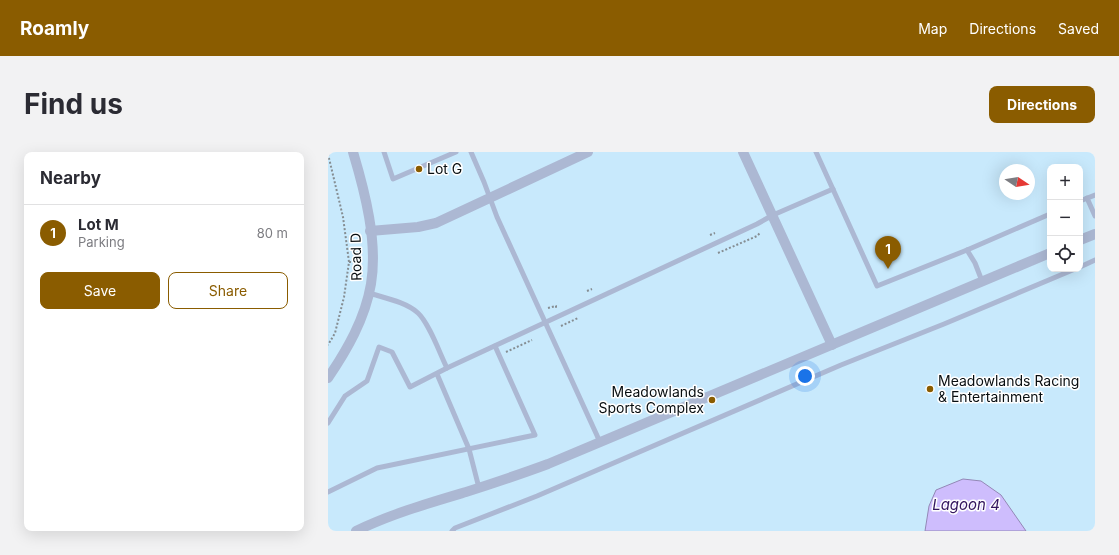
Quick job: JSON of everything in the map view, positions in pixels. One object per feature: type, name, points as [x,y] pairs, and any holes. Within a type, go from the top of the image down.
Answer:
[{"type":"street","name":"Road D","points":[[328,378],[344,354],[355,333],[369,294],[372,273],[370,231],[363,187],[353,152]]},
{"type":"street","points":[[370,231],[418,227],[436,223],[588,152]]},
{"type":"street","points":[[743,152],[832,345]]},
{"type":"street","points":[[1083,239],[1095,234]]},
{"type":"street","points":[[356,531],[405,510],[479,488],[548,464],[1047,254]]},
{"type":"lane","points":[[384,152],[393,179],[456,152]]},
{"type":"lane","points":[[471,152],[497,217],[600,442]]},
{"type":"lane","points":[[816,152],[877,286],[967,250],[1047,215]]},
{"type":"lane","points":[[328,423],[345,396],[367,381],[379,347],[392,352],[410,387],[446,368],[773,215],[833,189]]},
{"type":"lane","points":[[1082,200],[1095,195]]},
{"type":"lane","points":[[1087,198],[1095,216]]},
{"type":"lane","points":[[967,250],[982,281]]},
{"type":"lane","points":[[1083,266],[1095,260]]},
{"type":"lane","points":[[452,531],[455,528],[537,496],[672,439],[841,365],[1068,272]]},
{"type":"lane","points":[[369,294],[403,305],[418,313],[424,320],[446,368]]},
{"type":"lane","points":[[328,492],[377,468],[535,435],[495,346]]},
{"type":"lane","points":[[437,374],[469,449],[479,488]]},
{"type":"path","points":[[328,154],[343,217],[349,262],[344,297],[335,333],[328,344]]},
{"type":"path","points":[[718,253],[757,236],[760,232]]},
{"type":"path","points":[[710,235],[715,233]]},
{"type":"path","points":[[349,262],[354,262]]},
{"type":"path","points":[[587,291],[592,289]]},
{"type":"path","points":[[547,309],[556,306]]},
{"type":"path","points":[[500,355],[532,340]]},
{"type":"shaded area","name":"Meadowlands Sports Complex","points":[[328,152],[1095,152],[1095,531],[328,531]]},
{"type":"water","name":"Lagoon 4","points":[[963,479],[981,481],[1001,495],[1026,531],[925,531],[929,506],[936,490]]},
{"type":"place","name":"Lot G","points":[[419,169]]},
{"type":"place","name":"Lot M","points":[[888,269]]},
{"type":"place","name":"Meadowlands Racing & Entertainment","points":[[930,389]]},
{"type":"place","name":"Meadowlands Sports Complex","points":[[712,400]]}]
